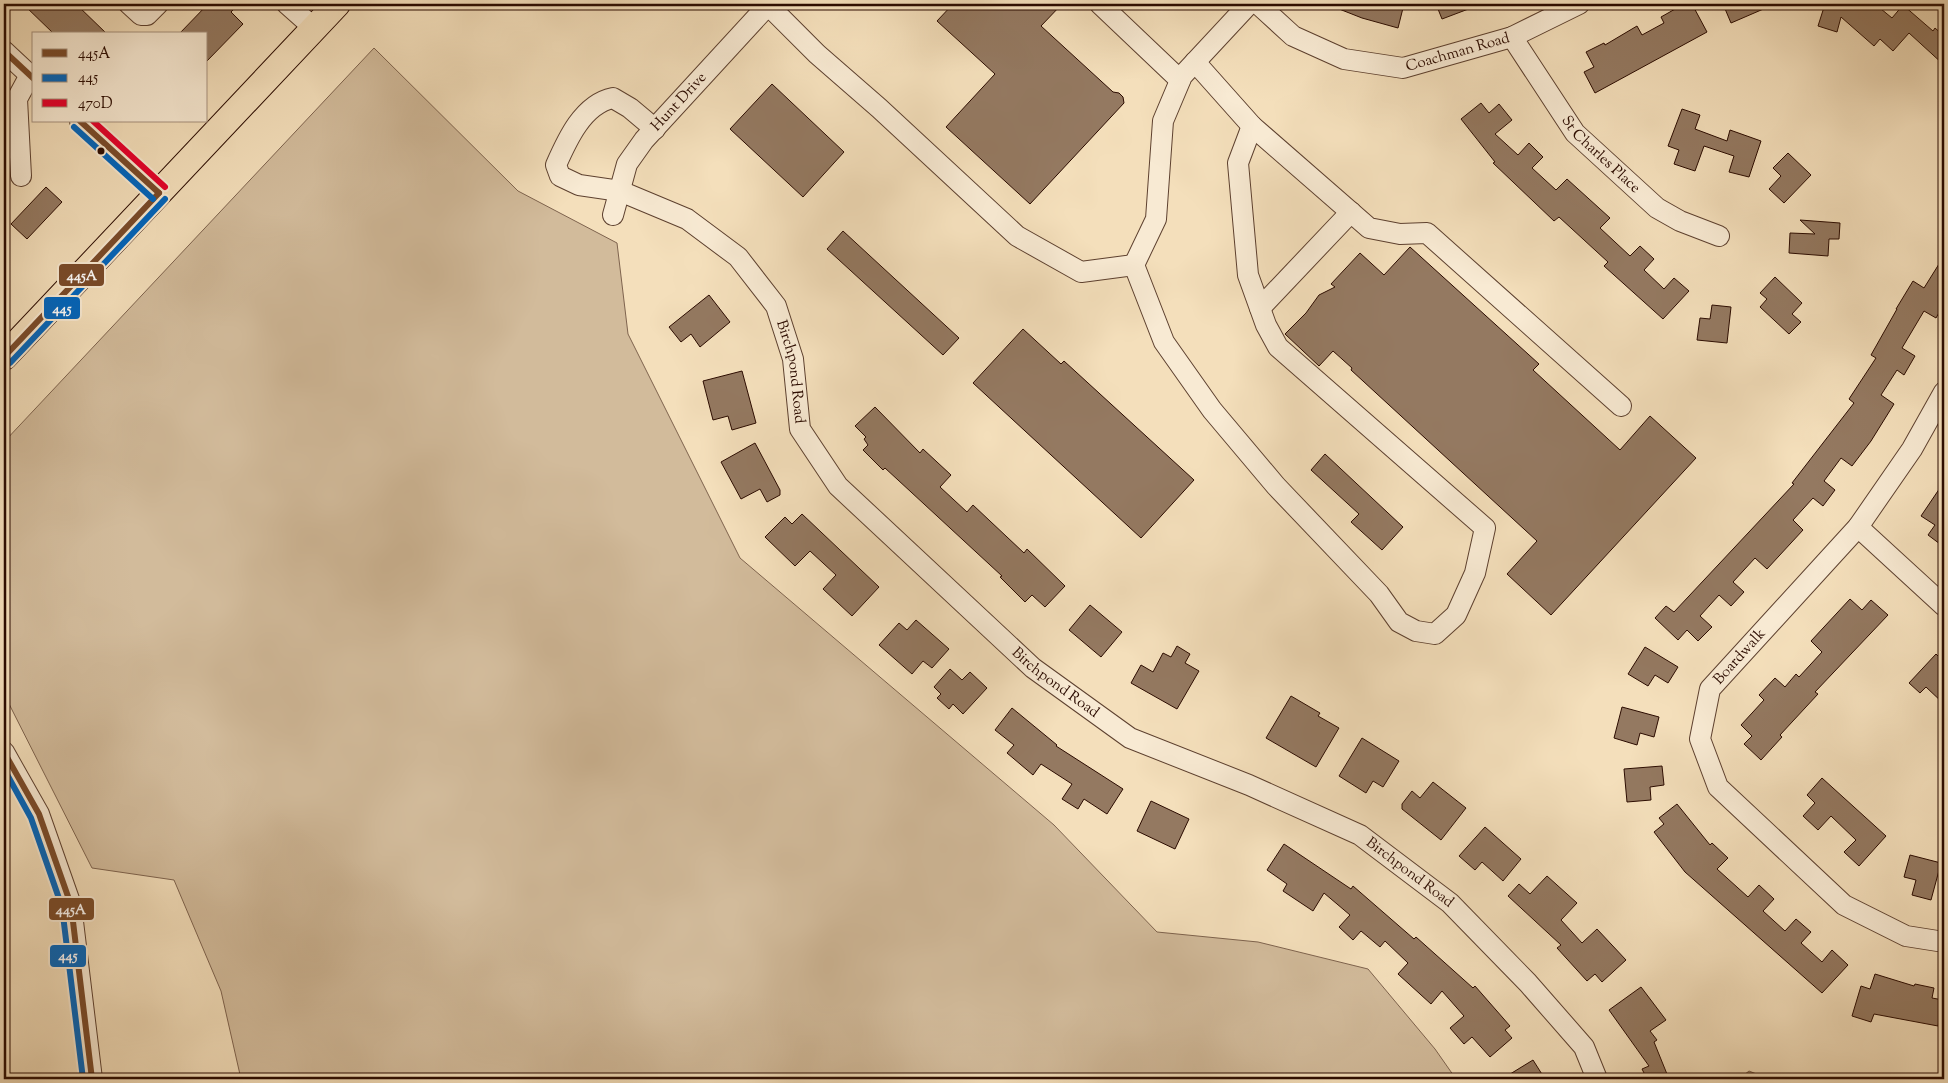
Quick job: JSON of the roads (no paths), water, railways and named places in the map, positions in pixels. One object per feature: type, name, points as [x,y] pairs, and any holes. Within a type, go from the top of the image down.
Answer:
[{"type":"main road","points":[[4,357],[337,4]]},
{"type":"street","points":[[129,4],[141,15],[152,10]]},
{"type":"street","points":[[286,4],[314,28]]},
{"type":"street","points":[[768,4],[818,54],[1017,236],[1081,272],[1134,265]]},
{"type":"street","name":"Hunt Drive","points":[[613,215],[627,164],[655,129],[768,4]]},
{"type":"street","points":[[1100,4],[1180,80]]},
{"type":"street","points":[[1248,4],[1194,62],[1180,80],[1163,121],[1156,219],[1134,265],[1164,342],[1212,410],[1276,486],[1379,594],[1399,622],[1416,631],[1435,634],[1456,615],[1475,573],[1485,528],[1278,347],[1266,325],[1248,275],[1238,163],[1252,126]]},
{"type":"street","name":"Coachman Road","points":[[1258,4],[1293,36],[1344,60],[1403,68],[1512,37],[1578,4]]},
{"type":"street","name":"St Charles Place","points":[[1512,37],[1575,133],[1657,208],[1680,221],[1720,236]]},
{"type":"street","points":[[4,51],[32,77],[17,99],[21,176]]},
{"type":"street","points":[[1194,62],[1252,126],[1369,228],[1400,234],[1427,233],[1621,406]]},
{"type":"street","name":"Birchpond Road","points":[[655,129],[630,108],[613,98],[604,100],[585,115],[567,139],[556,165],[560,176],[579,185],[620,191],[687,219],[738,256],[776,306],[793,358],[800,429],[838,486],[1033,668],[1130,738],[1249,785],[1360,835],[1456,910],[1528,983],[1584,1047],[1597,1079]]},
{"type":"street","points":[[81,122],[159,193]]},
{"type":"street","points":[[1260,308],[1351,212]]},
{"type":"street","name":"Boardwalk","points":[[1944,392],[1912,450],[1858,527],[1710,690],[1700,739],[1718,787],[1844,905],[1906,936],[1944,942]]},
{"type":"street","points":[[1858,527],[1944,606]]},
{"type":"street","points":[[4,752],[40,814],[71,905],[92,1079]]}]
